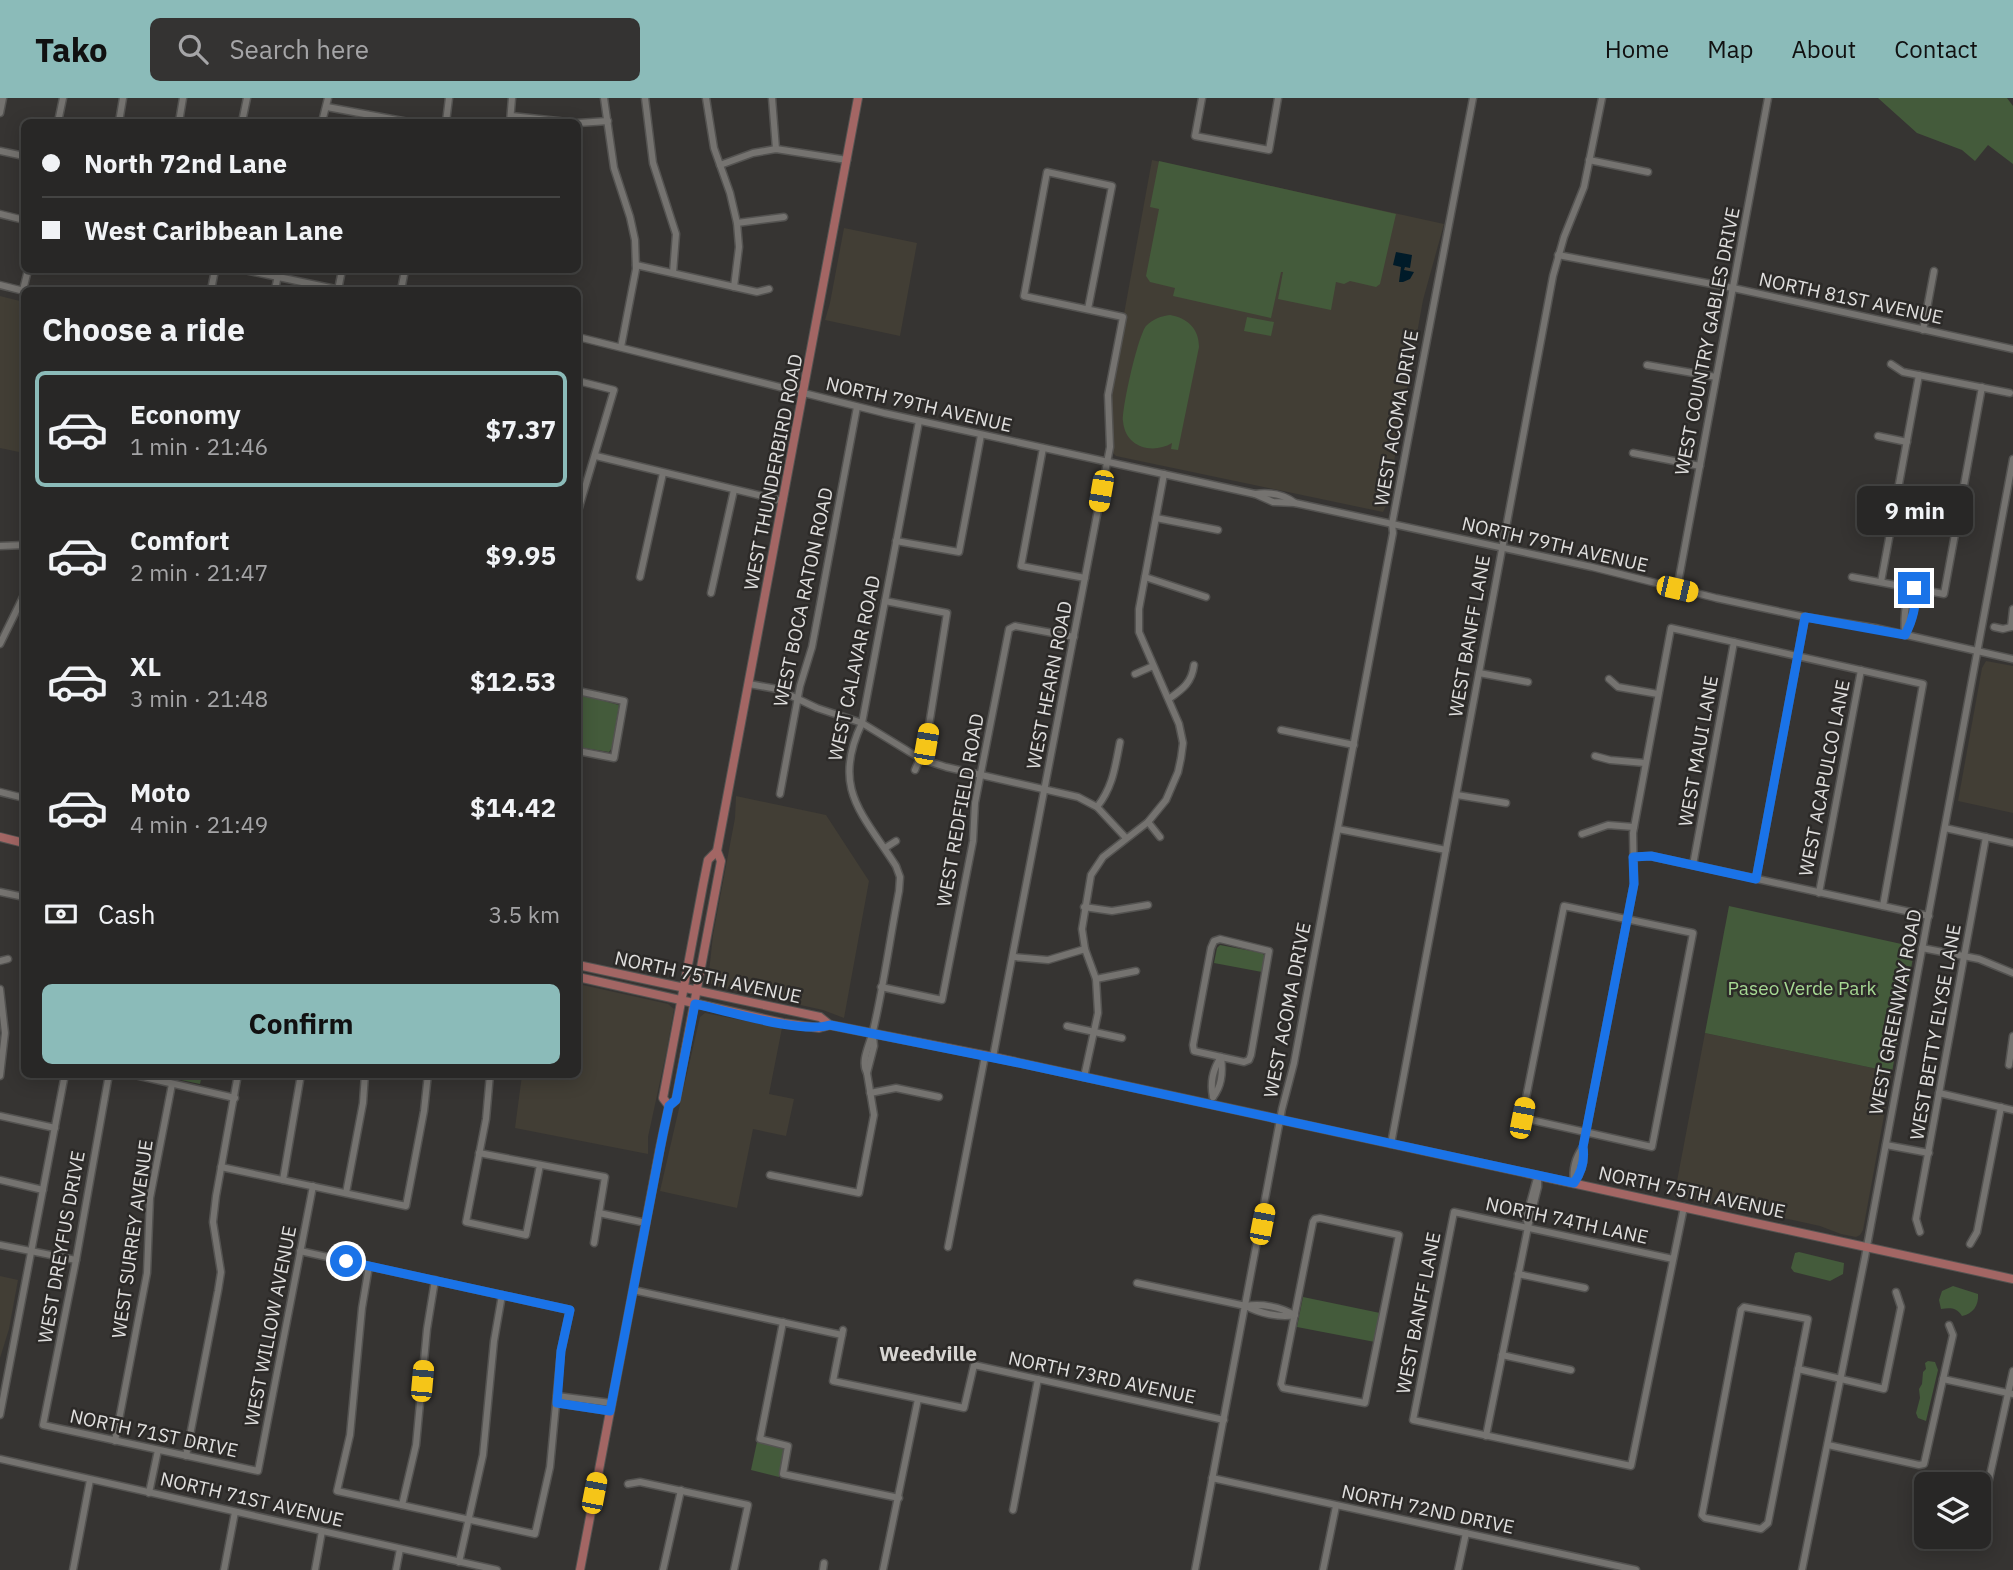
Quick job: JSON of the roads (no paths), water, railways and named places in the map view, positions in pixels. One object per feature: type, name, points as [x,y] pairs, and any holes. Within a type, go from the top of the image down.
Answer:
[{"type":"main road","name":"WEST THUNDERBIRD ROAD","points":[[580,1570],[669,1106],[676,1100],[698,991],[721,861],[717,851],[858,98]]},
{"type":"main road","points":[[0,837],[21,842]]},
{"type":"main road","name":"WEST THUNDERBIRD ROAD","points":[[669,1106],[663,1098],[708,860],[717,851]]},
{"type":"main road","name":"NORTH 75TH AVENUE","points":[[581,966],[820,1017],[830,1025],[1084,1077],[2013,1279]]},
{"type":"main road","name":"NORTH 75TH AVENUE","points":[[581,978],[783,1023],[819,1028],[830,1025]]},
{"type":"street","points":[[0,113],[3,98]]},
{"type":"street","points":[[59,119],[63,98]]},
{"type":"street","points":[[120,119],[123,98]]},
{"type":"street","points":[[180,119],[183,98]]},
{"type":"street","points":[[243,119],[247,98]]},
{"type":"street","points":[[322,119],[328,98]]},
{"type":"street","points":[[446,119],[449,98]]},
{"type":"street","points":[[511,119],[512,98]]},
{"type":"street","points":[[604,98],[614,168],[634,232],[636,265],[621,347]]},
{"type":"street","points":[[645,98],[653,163],[676,234],[673,273]]},
{"type":"street","points":[[706,98],[714,148],[737,223],[739,247],[734,287]]},
{"type":"street","points":[[772,98],[776,149]]},
{"type":"street","points":[[1202,98],[1195,136],[1269,150],[1278,98]]},
{"type":"street","name":"WEST ACOMA DRIVE","points":[[1195,1570],[1354,745],[1392,524],[1473,98]]},
{"type":"street","name":"WEST BANFF LANE","points":[[1391,1144],[1558,255],[1579,204],[1602,98]]},
{"type":"street","name":"WEST COUNTRY GABLES DRIVE","points":[[1677,589],[1768,98]]},
{"type":"street","points":[[327,107],[381,119]]},
{"type":"street","points":[[581,123],[608,121]]},
{"type":"street","points":[[720,165],[753,153],[776,149],[847,160]]},
{"type":"street","points":[[0,151],[21,155]]},
{"type":"street","points":[[1589,160],[1648,172]]},
{"type":"street","points":[[1047,172],[1112,187],[1088,309],[1024,296],[1047,172]]},
{"type":"street","points":[[0,214],[21,219]]},
{"type":"street","points":[[737,223],[783,217]]},
{"type":"street","name":"NORTH 81ST AVENUE","points":[[1558,255],[1733,288],[2013,349]]},
{"type":"street","points":[[636,265],[757,292],[769,289]]},
{"type":"street","points":[[1923,330],[1934,271]]},
{"type":"street","points":[[279,273],[328,287]]},
{"type":"street","points":[[0,285],[21,289]]},
{"type":"street","name":"WEST HEARN ROAD","points":[[948,1247],[989,1057],[1014,957],[1110,447],[1108,395],[1123,317],[1088,309]]},
{"type":"street","name":"NORTH 79TH AVENUE","points":[[581,338],[857,407],[981,435],[1255,494],[1267,493],[1287,497],[1295,503],[1502,547],[1677,589],[2013,659]]},
{"type":"street","points":[[1891,364],[1903,372],[2010,393]]},
{"type":"street","points":[[1647,365],[1716,377]]},
{"type":"street","points":[[1881,582],[1919,375]]},
{"type":"street","points":[[581,382],[614,390],[581,502]]},
{"type":"street","points":[[1852,577],[1944,594],[1982,387]]},
{"type":"street","name":"WEST BOCA RATON ROAD","points":[[780,794],[803,673],[813,647],[857,407]]},
{"type":"street","name":"WEST CALAVAR ROAD","points":[[770,1175],[859,1194],[874,1120],[867,1073],[864,1069],[873,1034],[900,884],[898,871],[859,808],[849,782],[849,758],[862,723],[919,421]]},
{"type":"street","points":[[896,541],[959,552],[981,435]]},
{"type":"street","points":[[1878,436],[1907,442]]},
{"type":"street","points":[[1043,448],[1021,566],[1085,578]]},
{"type":"street","points":[[1633,453],[1700,466]]},
{"type":"street","points":[[596,456],[783,501]]},
{"type":"street","name":"WEST GREENWAY ROAD","points":[[1802,1570],[1867,1246],[2011,486],[2013,459]]},
{"type":"street","points":[[640,577],[663,473]]},
{"type":"street","points":[[1084,1077],[1098,1013],[1096,979],[1085,949],[1082,929],[1091,875],[1102,857],[1148,822],[1171,793],[1181,758],[1182,734],[1170,698],[1139,632],[1139,609],[1164,474]]},
{"type":"street","points":[[711,593],[734,490]]},
{"type":"street","points":[[1866,507],[1894,512]]},
{"type":"street","points":[[1156,518],[1218,530]]},
{"type":"street","points":[[0,546],[21,545]]},
{"type":"street","points":[[1145,577],[1183,587],[1206,597]]},
{"type":"street","points":[[1905,635],[1914,607],[1914,588]]},
{"type":"street","points":[[0,644],[21,601]]},
{"type":"street","points":[[885,601],[947,613],[926,744],[915,770]]},
{"type":"street","points":[[1994,627],[2012,628],[2013,610]]},
{"type":"street","points":[[1756,879],[1805,617]]},
{"type":"street","name":"WEST REDFIELD ROAD","points":[[881,987],[942,1000],[973,841],[975,803],[1012,626],[1074,636]]},
{"type":"street","points":[[1574,1183],[1580,1175],[1583,1147],[1627,920],[1634,879],[1634,827],[1671,628],[1923,684],[1883,906]]},
{"type":"street","name":"WEST MAUI LANE","points":[[1693,865],[1734,642]]},
{"type":"street","points":[[1170,698],[1185,687],[1193,675],[1194,665]]},
{"type":"street","points":[[1135,674],[1153,666]]},
{"type":"street","name":"WEST ACAPULCO LANE","points":[[1819,893],[1861,670]]},
{"type":"street","points":[[1479,673],[1528,681]]},
{"type":"street","points":[[1609,679],[1618,687],[1658,694]]},
{"type":"street","points":[[749,684],[777,690],[817,708],[862,723],[921,759],[1078,797],[1097,807],[1126,838]]},
{"type":"street","points":[[581,692],[624,701],[614,758],[581,752]]},
{"type":"street","points":[[1281,730],[1354,745]]},
{"type":"street","points":[[1097,807],[1108,792],[1120,742]]},
{"type":"street","points":[[1595,756],[1645,764]]},
{"type":"street","points":[[0,792],[21,796]]},
{"type":"street","points":[[1457,795],[1506,803]]},
{"type":"street","points":[[1148,822],[1160,837]]},
{"type":"street","points":[[1582,834],[1608,825],[1634,827]]},
{"type":"street","points":[[1945,828],[2013,843]]},
{"type":"street","points":[[1338,829],[1446,850]]},
{"type":"street","name":"WEST BETTY ELYSE LANE","points":[[1920,1232],[1916,1219],[1986,837]]},
{"type":"street","points":[[885,848],[897,841]]},
{"type":"street","points":[[1633,857],[1651,856],[1928,916]]},
{"type":"street","points":[[0,892],[21,896]]},
{"type":"street","points":[[1084,907],[1112,911],[1148,905]]},
{"type":"street","points":[[1564,906],[1627,920],[1693,933],[1651,1147],[1522,1118],[1564,906]]},
{"type":"street","points":[[1220,939],[1269,951],[1249,1060],[1244,1062],[1221,1057],[1194,1051],[1214,941],[1220,939]]},
{"type":"street","points":[[1923,948],[1987,962],[2013,974]]},
{"type":"street","points":[[1014,957],[1048,960],[1085,949]]},
{"type":"street","points":[[0,961],[8,959]]},
{"type":"street","points":[[1096,979],[1136,971]]},
{"type":"street","points":[[0,989],[5,1033],[0,1076]]},
{"type":"street","points":[[1067,1026],[1122,1038]]},
{"type":"street","points":[[2008,1065],[2013,1036]]},
{"type":"street","points":[[1221,1057],[1223,1068],[1219,1090],[1213,1097],[1211,1088],[1215,1067],[1221,1057]]},
{"type":"street","points":[[0,1415],[64,1078]]},
{"type":"street","name":"WEST DREYFUS DRIVE","points":[[43,1426],[108,1078]]},
{"type":"street","points":[[147,1078],[235,1098]]},
{"type":"street","points":[[186,1456],[221,1272],[214,1222],[238,1078]]},
{"type":"street","points":[[283,1180],[300,1078]]},
{"type":"street","points":[[346,1194],[363,1103],[365,1078]]},
{"type":"street","points":[[221,1167],[406,1206],[428,1078]]},
{"type":"street","points":[[490,1078],[487,1109],[466,1222],[526,1235],[540,1165]]},
{"type":"street","name":"WEST SURREY AVENUE","points":[[115,1441],[147,1273],[150,1198],[172,1084]]},
{"type":"street","points":[[870,1093],[896,1088],[939,1097]]},
{"type":"street","points":[[1939,1093],[2013,1110]]},
{"type":"street","points":[[1970,1244],[1977,1232],[2001,1107]]},
{"type":"street","points":[[0,1116],[55,1128]]},
{"type":"street","points":[[1886,1144],[1929,1153]]},
{"type":"street","points":[[479,1153],[606,1177],[594,1243]]},
{"type":"street","points":[[1538,1175],[1539,1185],[1518,1274],[1486,1436],[1631,1466],[1684,1207]]},
{"type":"street","points":[[0,1180],[43,1189]]},
{"type":"street","name":"WEST WILLOW AVENUE","points":[[258,1471],[313,1186]]},
{"type":"street","name":"WEST BANFF LANE","points":[[1454,1212],[1413,1420],[1486,1436]]},
{"type":"street","name":"NORTH 74TH LANE","points":[[1454,1212],[1673,1259]]},
{"type":"street","points":[[599,1213],[646,1223]]},
{"type":"street","points":[[1315,1219],[1399,1236],[1365,1403],[1283,1388],[1281,1384],[1295,1315],[1315,1219]]},
{"type":"street","points":[[0,1245],[76,1260]]},
{"type":"street","points":[[300,1251],[502,1295],[569,1313],[578,1318]]},
{"type":"street","points":[[369,1266],[362,1308],[350,1435],[337,1491],[535,1534],[550,1467],[561,1351],[569,1313]]},
{"type":"street","points":[[1518,1274],[1585,1288]]},
{"type":"street","points":[[402,1505],[417,1433],[427,1329],[435,1280]]},
{"type":"street","points":[[1137,1283],[1246,1306],[1287,1310],[1295,1315]]},
{"type":"street","points":[[633,1290],[842,1332],[833,1381],[918,1399],[883,1570]]},
{"type":"street","points":[[1798,1369],[1884,1389],[1901,1307],[1896,1292]]},
{"type":"street","points":[[459,1562],[483,1455],[502,1295]]},
{"type":"street","points":[[1744,1307],[1808,1319],[1798,1369],[1765,1527],[1761,1529],[1706,1518],[1702,1515],[1741,1310],[1744,1307]]},
{"type":"street","points":[[783,1322],[760,1439],[788,1446],[783,1474],[898,1498]]},
{"type":"street","points":[[1828,1445],[1924,1464],[1953,1335],[1949,1325]]},
{"type":"street","points":[[1502,1355],[1572,1370]]},
{"type":"street","name":"NORTH 73RD AVENUE","points":[[918,1399],[964,1408],[974,1365],[1224,1420]]},
{"type":"street","points":[[1991,1472],[2011,1394],[2013,1371]]},
{"type":"street","points":[[1013,1510],[1038,1379]]},
{"type":"street","points":[[1943,1379],[2011,1394]]},
{"type":"street","points":[[557,1399],[611,1407]]},
{"type":"street","name":"NORTH 71ST DRIVE","points":[[43,1426],[258,1471]]},
{"type":"street","points":[[149,1493],[158,1450]]},
{"type":"street","name":"NORTH 71ST AVENUE","points":[[0,1460],[497,1570]]},
{"type":"street","name":"NORTH 72ND DRIVE","points":[[1212,1478],[1636,1570]]},
{"type":"street","points":[[73,1570],[90,1479]]},
{"type":"street","points":[[329,1479],[339,1481]]},
{"type":"street","points":[[628,1484],[640,1482],[748,1505],[734,1570]]},
{"type":"street","points":[[663,1570],[681,1490]]},
{"type":"street","points":[[1323,1570],[1336,1506]]},
{"type":"street","points":[[224,1570],[235,1512]]},
{"type":"street","points":[[315,1570],[322,1531]]},
{"type":"street","points":[[1458,1570],[1466,1533]]},
{"type":"street","points":[[396,1570],[400,1549]]},
{"type":"street","points":[[1589,1570],[1591,1560]]},
{"type":"water","points":[[1396,252],[1412,255],[1410,268],[1405,267],[1404,270],[1414,272],[1410,279],[1403,282],[1399,282],[1401,267],[1393,265]]},
{"type":"district","name":"Weedville","points":[[928,1354]]},
{"type":"park label","name":"Paseo Verde Park","points":[[1802,988]]}]
